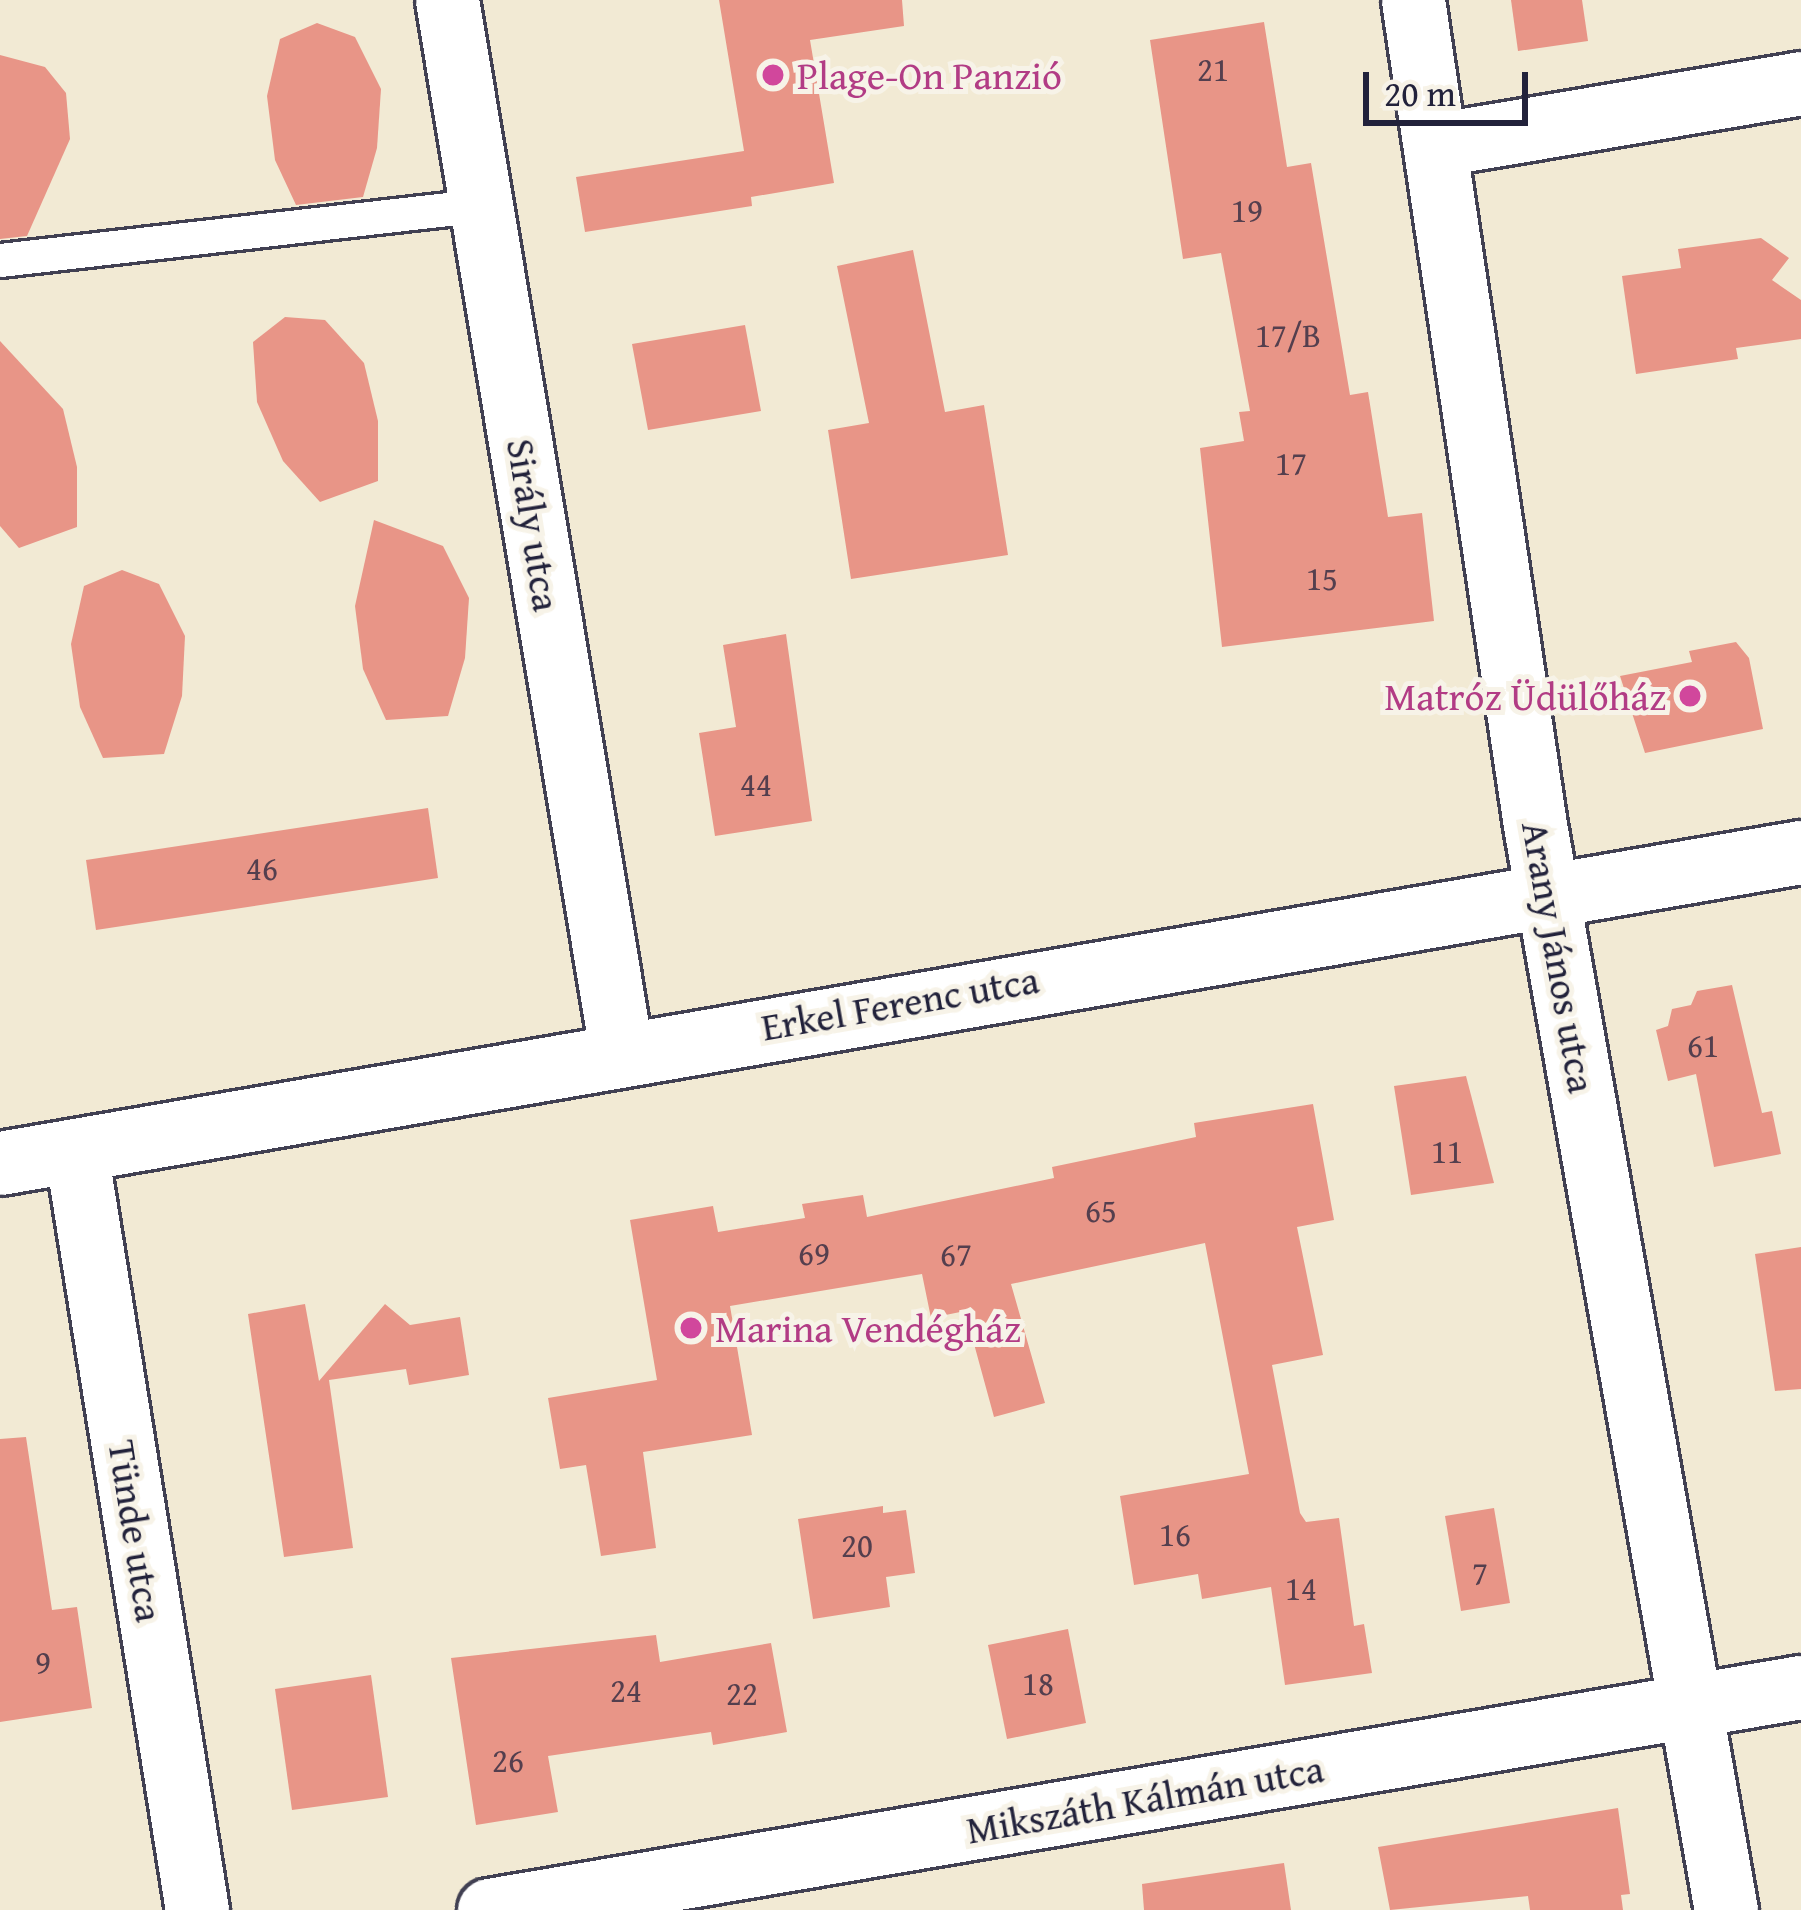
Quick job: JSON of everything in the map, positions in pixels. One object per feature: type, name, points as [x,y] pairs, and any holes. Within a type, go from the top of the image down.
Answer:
[{"type":"street","name":"Sirály utca","points":[[447,0],[621,1050]]},
{"type":"street","name":"Arany János utca","points":[[1413,0],[1547,892],[1695,1706],[1726,1910]]},
{"type":"street","points":[[1435,145],[1801,83]]},
{"type":"street","name":"Erkel Ferenc utca","points":[[0,1163],[621,1050],[1801,852]]},
{"type":"street","name":"Tünde utca","points":[[76,1151],[197,1910]]},
{"type":"street","name":"Mikszáth Kálmán utca","points":[[489,1910],[1801,1687]]},
{"type":"lane","points":[[0,260],[481,206]]},
{"type":"building","points":[[719,0],[902,0],[904,26],[810,40],[834,183],[751,197],[752,206],[585,232],[576,177],[744,151]]},
{"type":"building","points":[[1511,0],[1582,0],[1588,41],[1518,51]]},
{"type":"building","points":[[1264,22],[1287,167],[1311,163],[1350,395],[1368,392],[1388,517],[1422,513],[1434,621],[1222,647],[1200,448],[1244,441],[1239,412],[1250,411],[1221,253],[1183,259],[1150,40]]},
{"type":"building","points":[[317,23],[355,37],[381,89],[377,148],[363,197],[296,205],[275,160],[267,96],[280,39]]},
{"type":"building","points":[[0,55],[45,67],[66,93],[70,139],[27,236],[0,239]]},
{"type":"building","points":[[1761,238],[1789,258],[1772,280],[1801,300],[1801,339],[1736,348],[1738,359],[1636,374],[1622,276],[1681,268],[1678,249]]},
{"type":"building","points":[[913,250],[945,412],[984,405],[1008,555],[851,579],[828,430],[869,423],[837,266]]},
{"type":"building","points":[[285,317],[325,320],[364,363],[378,421],[378,481],[320,502],[283,461],[257,402],[253,342]]},
{"type":"building","points":[[745,325],[761,411],[648,430],[632,344]]},
{"type":"building","points":[[0,341],[63,409],[77,467],[77,527],[19,548],[0,526]]},
{"type":"building","points":[[374,520],[443,546],[469,598],[465,658],[448,716],[386,720],[363,669],[355,606]]},
{"type":"building","points":[[122,570],[159,584],[185,636],[182,696],[164,754],[103,758],[80,707],[71,644],[84,586]]},
{"type":"building","points":[[786,634],[812,821],[715,836],[699,733],[736,727],[723,645]]},
{"type":"building","name":"Matróz Üdülőház","points":[[1736,642],[1749,658],[1763,729],[1645,753],[1620,676],[1692,662],[1689,651]]},
{"type":"building","points":[[428,808],[438,878],[96,930],[86,860]]},
{"type":"building","points":[[1732,985],[1762,1113],[1772,1111],[1781,1154],[1714,1167],[1696,1074],[1668,1081],[1656,1030],[1668,1026],[1672,1009],[1691,1005],[1697,991]]},
{"type":"building","points":[[1466,1076],[1494,1183],[1411,1195],[1394,1086]]},
{"type":"building","points":[[1313,1104],[1334,1220],[1297,1227],[1323,1355],[1272,1365],[1300,1513],[1306,1522],[1339,1518],[1354,1626],[1364,1624],[1372,1673],[1285,1685],[1271,1587],[1202,1599],[1198,1574],[1134,1585],[1120,1496],[1249,1474],[1205,1243],[1011,1284],[1045,1403],[994,1417],[965,1311],[931,1318],[922,1274],[730,1306],[752,1435],[643,1452],[656,1548],[601,1556],[586,1465],[560,1469],[548,1398],[657,1380],[630,1220],[713,1206],[718,1232],[805,1218],[802,1204],[863,1195],[867,1217],[1054,1178],[1052,1167],[1196,1137],[1194,1123]]},
{"type":"building","points":[[1801,1247],[1801,1389],[1775,1391],[1755,1254]]},
{"type":"building","points":[[305,1304],[319,1381],[385,1304],[410,1325],[460,1317],[469,1375],[409,1385],[406,1369],[329,1380],[353,1548],[284,1557],[248,1314]]},
{"type":"building","points":[[26,1437],[52,1610],[77,1607],[92,1708],[0,1722],[0,1439]]},
{"type":"building","points":[[883,1506],[883,1513],[906,1510],[915,1573],[886,1577],[890,1607],[813,1619],[798,1519]]},
{"type":"building","points":[[1494,1508],[1510,1603],[1461,1611],[1445,1516]]},
{"type":"building","points":[[1068,1629],[1086,1723],[1007,1739],[988,1645]]},
{"type":"building","points":[[656,1635],[660,1662],[771,1643],[787,1732],[713,1745],[711,1732],[548,1756],[558,1812],[476,1825],[451,1658]]},
{"type":"building","points":[[371,1675],[388,1797],[292,1810],[275,1689]]},
{"type":"building","points":[[1618,1808],[1630,1894],[1621,1895],[1623,1910],[1530,1910],[1528,1896],[1390,1910],[1378,1847]]},
{"type":"building","points":[[1284,1863],[1291,1910],[1144,1910],[1142,1884]]},
{"type":"place","name":"Plage-On Panzió","points":[[773,75]]},
{"type":"place","name":"Matróz Üdülőház","points":[[1690,696]]},
{"type":"place","name":"Marina Vendégház","points":[[691,1328]]}]
